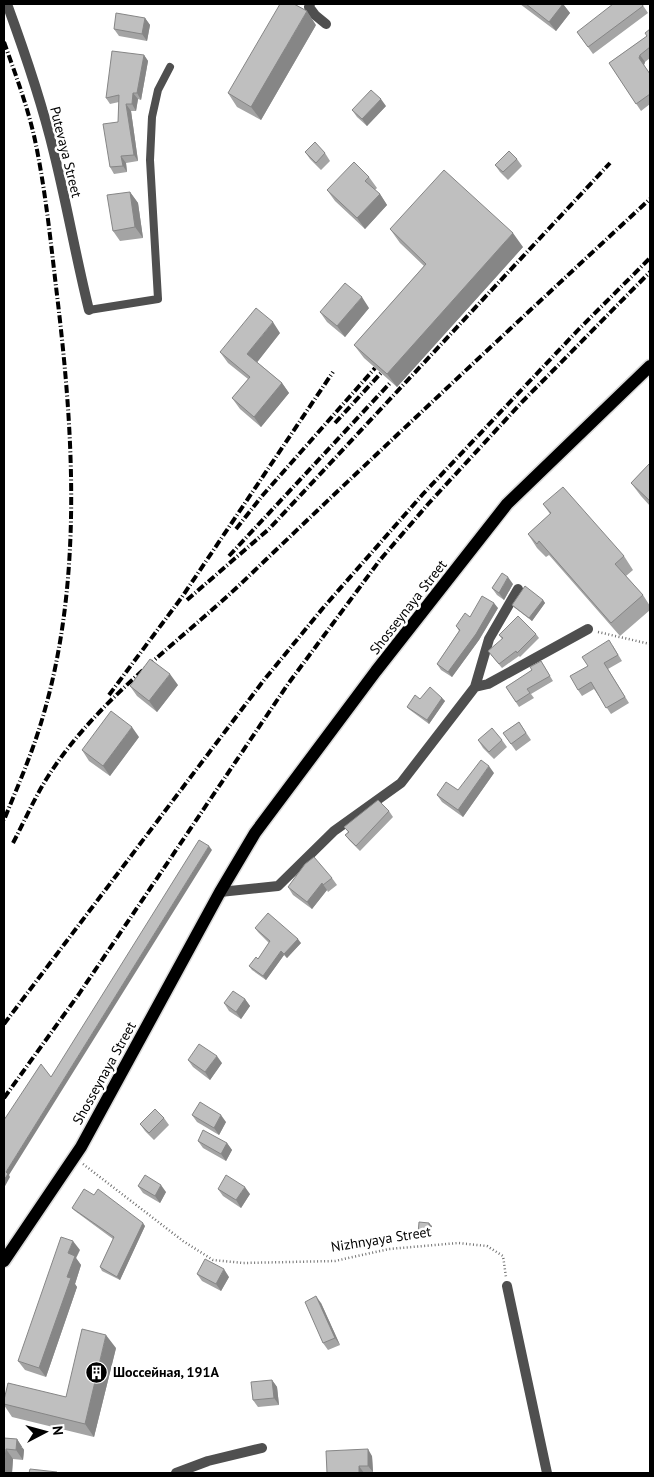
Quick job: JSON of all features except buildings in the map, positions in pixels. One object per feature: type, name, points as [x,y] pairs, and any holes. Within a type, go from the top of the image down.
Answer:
[{"type":"main road","name":"Shosseynaya Street","points":[[4,1261],[74,1157],[220,892],[255,833],[376,671],[507,504],[650,366]]},
{"type":"street","name":"Putevaya Street","points":[[7,4],[25,52],[54,154],[75,256],[90,310]]},
{"type":"street","points":[[310,4],[309,7],[315,15],[326,24]]},
{"type":"street","points":[[220,892],[278,886],[334,831],[401,783],[474,687],[489,639],[518,589]]},
{"type":"street","points":[[474,687],[488,684],[588,629]]},
{"type":"street","points":[[507,1286],[547,1473]]},
{"type":"street","points":[[176,1473],[208,1462],[262,1448]]},
{"type":"lane","points":[[90,310],[158,299],[150,160],[152,117],[158,90],[170,67]]},
{"type":"path","points":[[588,629],[650,644]]},
{"type":"path","name":"Nizhnyaya Street","points":[[74,1157],[183,1241],[213,1260],[242,1263],[335,1261],[389,1249],[458,1242],[487,1246],[503,1256],[507,1286]]},
{"type":"railway","points":[[4,42],[30,119],[40,163],[53,257],[68,402],[71,511],[69,565],[64,618],[54,671],[37,735],[4,820]]},
{"type":"railway","points":[[187,600],[269,529],[610,163]]},
{"type":"railway","points":[[13,843],[47,778],[91,721],[142,671],[224,599],[650,199]]},
{"type":"railway","points":[[4,1024],[264,680],[323,608],[423,494],[579,329],[650,258]]},
{"type":"railway","points":[[4,1098],[79,994],[288,684],[380,560],[429,503],[522,402],[650,272]]},
{"type":"railway","points":[[236,529],[262,496],[375,368]]},
{"type":"railway","points":[[109,695],[182,597],[333,372]]},
{"type":"railway","points":[[335,423],[381,373]]},
{"type":"railway","points":[[229,556],[391,382]]},
{"type":"place","name":"Шоссейная, 191А","points":[[97,1372]]}]
